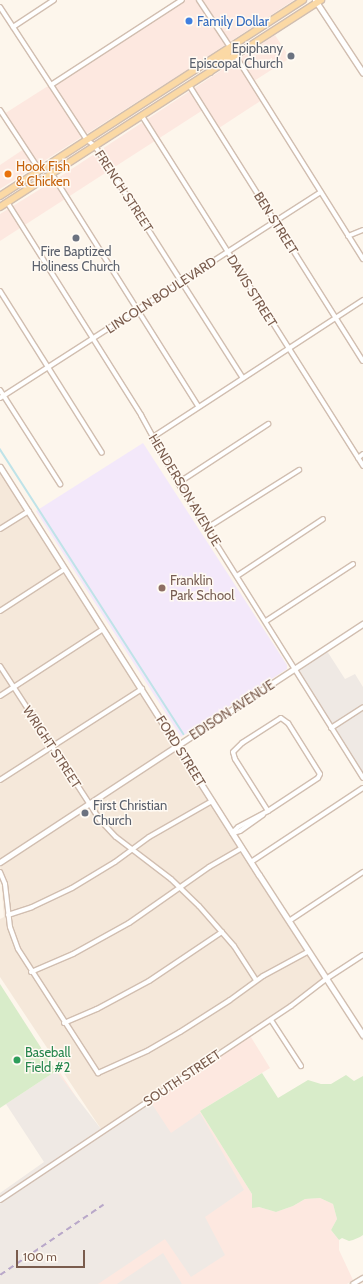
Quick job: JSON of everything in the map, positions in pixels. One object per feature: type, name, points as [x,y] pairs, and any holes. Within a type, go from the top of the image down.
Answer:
[{"type":"main road","points":[[0,196],[303,0]]},
{"type":"main road","points":[[0,207],[210,72],[317,1]]},
{"type":"main road","points":[[236,55],[236,50],[240,41]]},
{"type":"main road","points":[[210,72],[212,65],[228,54],[230,47]]},
{"type":"street","points":[[13,27],[54,0]]},
{"type":"street","points":[[51,85],[182,0]]},
{"type":"street","points":[[199,0],[230,47]]},
{"type":"street","points":[[317,1],[363,72]]},
{"type":"street","name":"FRENCH STREET","points":[[0,6],[87,140],[95,146],[243,378]]},
{"type":"street","points":[[236,55],[363,259]]},
{"type":"street","name":"BEN STREET","points":[[189,85],[363,361]]},
{"type":"street","points":[[0,110],[40,171]]},
{"type":"street","name":"DAVIS STREET","points":[[142,116],[363,466]]},
{"type":"street","points":[[52,174],[199,407]]},
{"type":"street","name":"LINCOLN BOULEVARD","points":[[2,397],[321,192]]},
{"type":"street","name":"HENDERSON AVENUE","points":[[7,202],[153,437],[178,483],[266,621],[363,778]]},
{"type":"street","points":[[348,236],[363,230]]},
{"type":"street","points":[[0,291],[102,453]]},
{"type":"street","points":[[153,437],[363,300]]},
{"type":"street","points":[[0,390],[2,397],[60,484]]},
{"type":"street","points":[[178,483],[268,424]]},
{"type":"street","points":[[358,458],[363,454]]},
{"type":"street","name":"FORD STREET","points":[[0,468],[29,511],[232,833],[363,1035]]},
{"type":"street","points":[[207,528],[299,470]]},
{"type":"street","points":[[0,530],[29,511]]},
{"type":"street","points":[[237,576],[322,519]]},
{"type":"street","points":[[266,621],[353,564]]},
{"type":"street","points":[[0,611],[65,569]]},
{"type":"street","name":"EDISON AVENUE","points":[[0,862],[363,624]]},
{"type":"street","points":[[0,696],[104,629]]},
{"type":"street","name":"WRIGHT STREET","points":[[0,666],[89,804],[111,833],[181,887],[222,932],[238,952],[256,980]]},
{"type":"street","points":[[0,780],[142,689]]},
{"type":"street","points":[[331,728],[363,707]]},
{"type":"street","points":[[232,833],[238,827],[268,810],[318,778],[320,774],[288,723],[281,718],[242,743],[233,752],[235,759],[268,810]]},
{"type":"street","points":[[251,862],[363,788]]},
{"type":"street","points":[[8,915],[32,907],[72,888],[170,824],[212,801]]},
{"type":"street","points":[[31,972],[73,954],[142,916],[209,866],[242,848]]},
{"type":"street","points":[[0,872],[5,884],[10,927],[18,949],[31,972],[98,1074],[147,1051],[180,1032],[230,1000],[256,980],[308,951]]},
{"type":"street","points":[[289,921],[363,872]]},
{"type":"street","points":[[64,1023],[97,1009],[149,981],[222,932]]},
{"type":"street","name":"SOUTH STREET","points":[[0,1200],[310,994],[326,979],[363,955]]},
{"type":"street","points":[[271,1020],[301,1066]]},
{"type":"street","points":[[353,1284],[363,1278]]},
{"type":"shaded area","points":[[183,0],[294,0],[0,189],[0,165],[27,147],[4,114]]},
{"type":"shaded area","points":[[275,35],[290,58],[254,81],[265,98],[219,128],[206,108],[0,241],[0,214],[58,178]]},
{"type":"shaded area","name":"Franklin Park School","points":[[143,443],[287,665],[287,669],[181,737],[36,511]]},
{"type":"shaded area","points":[[0,471],[174,746],[0,859]]},
{"type":"shaded area","points":[[327,651],[345,679],[355,674],[363,687],[363,774],[298,670]]},
{"type":"shaded area","points":[[177,750],[323,978],[306,993],[101,1129],[0,977],[0,919],[4,917],[0,864]]},
{"type":"shaded area","points":[[249,1034],[270,1068],[200,1111],[259,1207],[276,1212],[293,1206],[305,1199],[320,1198],[333,1204],[337,1219],[331,1230],[339,1240],[339,1250],[353,1280],[347,1284],[0,1284],[0,1196],[46,1163],[59,1071],[100,1133]]},
{"type":"shaded area","points":[[56,1071],[101,1129],[148,1098],[171,1133],[200,1113],[244,1190],[205,1217],[225,1255],[191,1277],[165,1239],[98,1284],[0,1284],[0,1193],[44,1162],[6,1104]]},
{"type":"shaded area","points":[[163,1253],[182,1284],[117,1284]]},
{"type":"green space","points":[[0,984],[56,1071],[0,1108]]},
{"type":"green space","points":[[262,1073],[278,1098],[308,1080],[321,1084],[331,1084],[346,1075],[354,1081],[363,1076],[363,1235],[360,1237],[349,1241],[342,1238],[339,1240],[331,1230],[337,1219],[333,1204],[320,1198],[305,1199],[293,1206],[276,1212],[259,1207],[252,1208],[252,1194],[200,1111]]},
{"type":"waterway","points":[[0,449],[184,734]]},
{"type":"railway","points":[[0,1275],[103,1205]]},
{"type":"place","name":"Family Dollar","points":[[189,21]]},
{"type":"place","name":"Epiphany Episcopal Church","points":[[291,56]]},
{"type":"place","name":"Hook Fish & Chicken","points":[[8,174]]},
{"type":"place","name":"Fire Baptized Holiness Church","points":[[76,238]]},
{"type":"place","name":"Franklin Park School","points":[[162,588]]},
{"type":"place","name":"First Christian Church","points":[[85,813]]},
{"type":"place","name":"Baseball Field #2","points":[[17,1060]]}]
